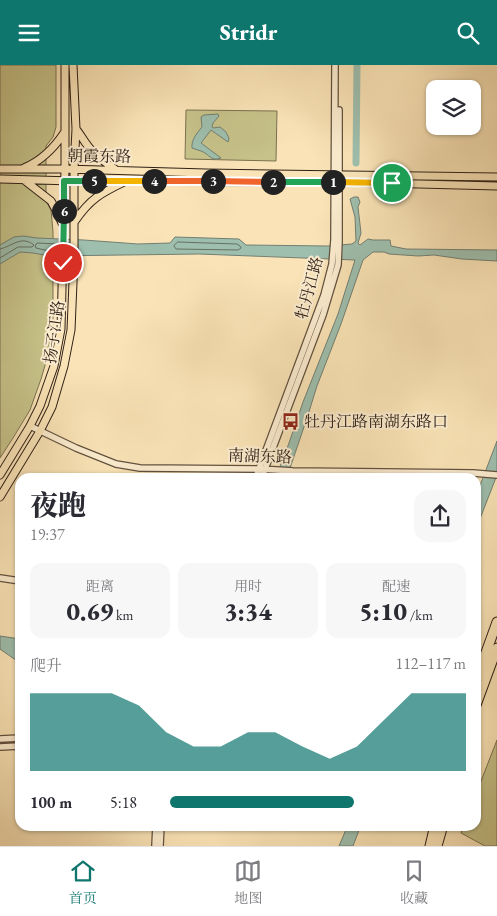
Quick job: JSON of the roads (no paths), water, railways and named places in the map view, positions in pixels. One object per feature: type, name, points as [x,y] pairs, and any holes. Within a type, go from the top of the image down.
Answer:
[{"type":"highway","points":[[481,666],[497,622]]},
{"type":"highway","points":[[481,691],[497,648]]},
{"type":"highway","points":[[430,846],[434,831]]},
{"type":"highway","points":[[437,846],[441,831]]},
{"type":"main road","name":"扬子江路","points":[[0,475],[40,406],[54,366],[61,329],[65,169],[65,65]]},
{"type":"main road","name":"扬子江路","points":[[0,497],[40,431],[52,407],[71,330],[76,129],[73,65]]},
{"type":"main road","points":[[76,129],[88,147],[116,171]]},
{"type":"main road","points":[[21,169],[52,150],[65,133]]},
{"type":"main road","name":"朝霞东路","points":[[0,169],[74,169],[337,178],[497,186]]},
{"type":"main road","name":"朝霞东路","points":[[0,179],[126,181],[497,177]]},
{"type":"main road","points":[[23,180],[51,201],[64,226]]},
{"type":"main road","points":[[74,221],[93,199],[126,181]]},
{"type":"street","name":"牡丹江路","points":[[262,473],[335,264],[337,65]]},
{"type":"street","name":"南湖东路","points":[[30,426],[76,448],[116,464],[140,468],[479,473]]},
{"type":"street","name":"牡丹江路","points":[[260,473],[263,469]]},
{"type":"street","name":"南湖东路","points":[[481,473],[497,475]]},
{"type":"street","points":[[0,578],[15,580]]},
{"type":"street","points":[[0,739],[15,739]]},
{"type":"street","points":[[0,747],[15,747]]},
{"type":"street","points":[[155,846],[156,831]]},
{"type":"street","points":[[160,846],[161,831]]},
{"type":"water","points":[[218,114],[219,116],[212,127],[220,127],[226,132],[229,138],[228,142],[211,130],[201,143],[221,158],[214,159],[204,152],[192,148],[192,142],[202,127],[201,117]]},
{"type":"water","points":[[358,197],[360,202],[358,207],[361,233],[358,243],[360,245],[368,239],[390,240],[391,246],[406,249],[497,250],[497,261],[434,255],[389,254],[384,252],[373,252],[363,260],[317,386],[288,473],[278,473],[338,314],[355,260],[199,254],[49,256],[20,252],[0,264],[0,245],[14,237],[23,236],[138,244],[170,243],[175,237],[239,239],[246,245],[328,246],[352,244],[356,241],[355,217],[350,199]]},
{"type":"water","points":[[497,441],[497,475],[481,516],[481,483]]},
{"type":"water","points":[[0,636],[15,638],[15,660],[0,649]]},
{"type":"water","points":[[345,831],[359,831],[353,846],[339,846]]},
{"type":"waterway","points":[[356,163],[357,65]]},
{"type":"place","name":"牡丹江路南湖东路口","points":[[290,421]]}]
